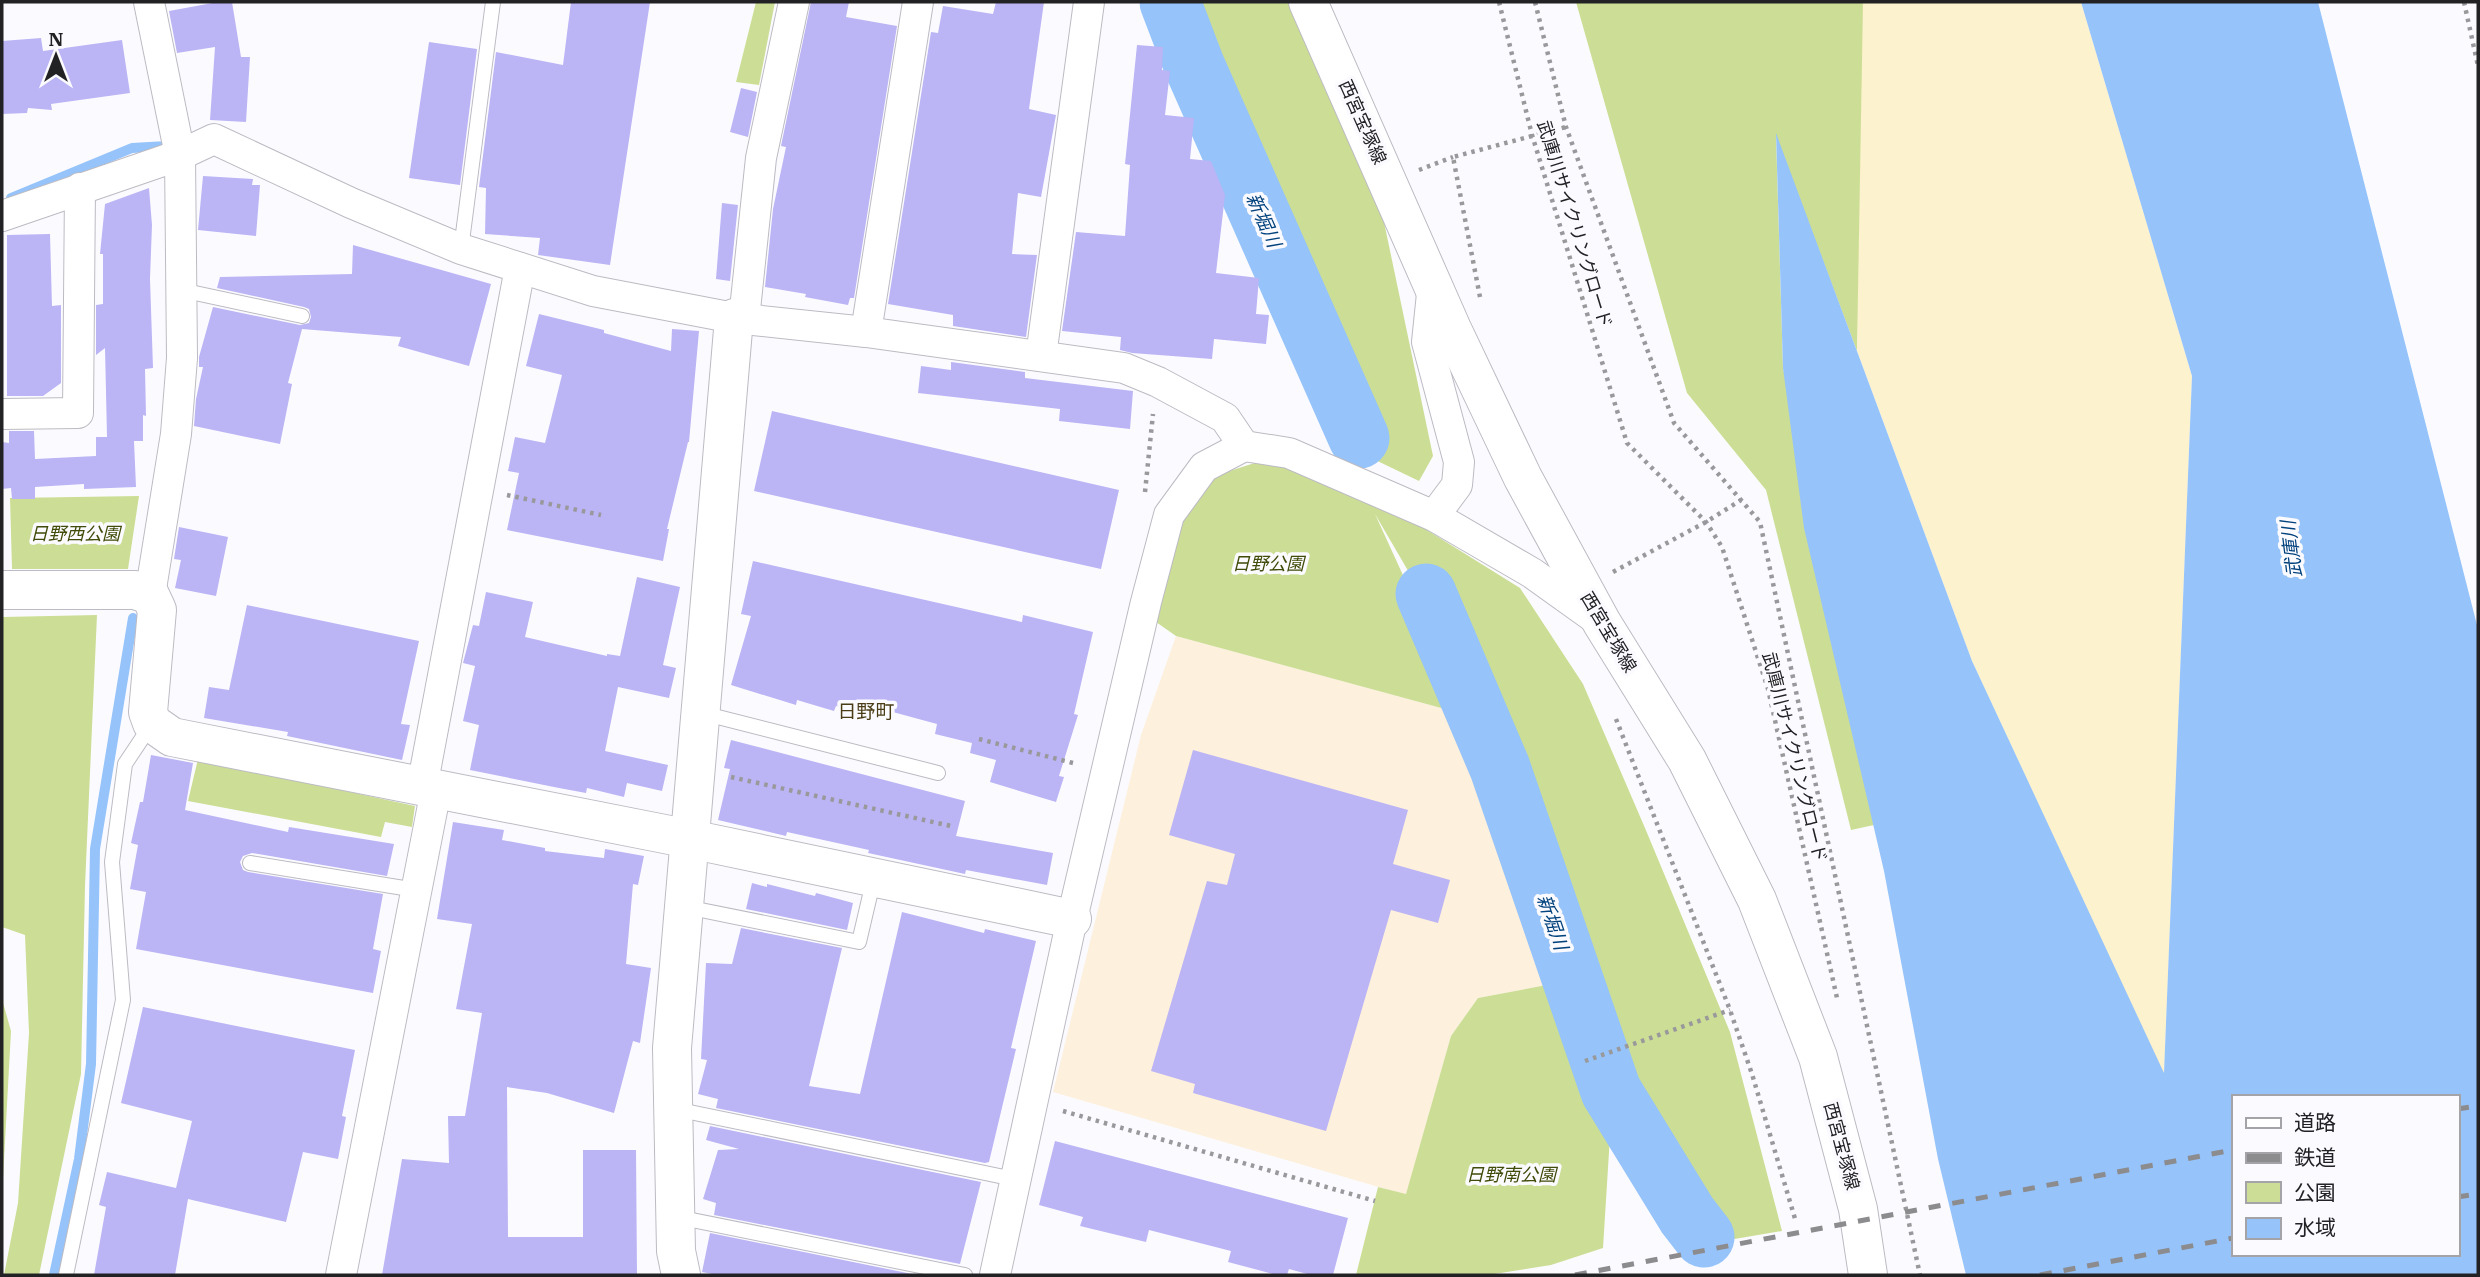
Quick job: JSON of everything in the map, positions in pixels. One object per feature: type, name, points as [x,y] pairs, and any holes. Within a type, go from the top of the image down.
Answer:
[{"type":"street","points":[[149,2],[180,155],[182,358],[176,434],[150,595],[158,610],[148,701],[152,723],[172,737],[875,876],[1072,919]]},
{"type":"street","points":[[681,1275],[676,1251],[672,1048],[696,769],[739,318],[761,158],[794,2]]},
{"type":"street","points":[[866,332],[918,2]]},
{"type":"street","points":[[1041,356],[1089,2]]},
{"type":"street","name":"西宮宝塚線","points":[[1308,2],[1433,284],[1523,478],[1602,623],[1688,760],[1757,900],[1818,1057],[1858,1209],[1870,1275]]},
{"type":"street","points":[[2,216],[180,155],[214,139],[351,203],[461,249],[593,291],[739,318],[866,332],[1125,368],[1158,382],[1225,418],[1244,446]]},
{"type":"street","points":[[2,414],[78,413],[80,188]]},
{"type":"street","points":[[341,1275],[416,890],[429,788],[479,489],[520,268]]},
{"type":"street","points":[[1433,284],[1427,342],[1459,462],[1457,485],[1434,516]]},
{"type":"street","points":[[995,1275],[1072,919],[1168,515],[1204,467],[1244,446],[1289,453],[1434,516],[1532,573],[1602,623]]},
{"type":"street","points":[[2,590],[135,590],[150,595]]},
{"type":"lane","points":[[461,249],[493,2]]},
{"type":"lane","points":[[181,290],[302,316]]},
{"type":"lane","points":[[701,713],[938,773]]},
{"type":"lane","points":[[66,1275],[123,1000],[112,862],[125,764],[152,723]]},
{"type":"lane","points":[[250,863],[416,890]]},
{"type":"lane","points":[[684,907],[859,942],[875,876]]},
{"type":"lane","points":[[673,1109],[1014,1179]]},
{"type":"lane","points":[[676,1217],[965,1275]]},
{"type":"path","name":"武庫川サイクリングロード","points":[[1499,2],[1532,135],[1627,443],[1706,522],[1722,547],[1768,690],[1838,1003]]},
{"type":"path","points":[[1535,2],[1566,127],[1674,423],[1760,522],[1920,1275]]},
{"type":"path","points":[[2464,2],[2478,66]]},
{"type":"path","points":[[1431,166],[1453,157],[1566,127]]},
{"type":"path","points":[[1453,157],[1481,306]]},
{"type":"path","points":[[479,489],[601,515]]},
{"type":"path","points":[[1631,563],[1741,500]]},
{"type":"path","points":[[1616,718],[1730,1010],[1796,1222]]},
{"type":"path","points":[[979,739],[1107,771]]},
{"type":"path","points":[[696,769],[951,827]]},
{"type":"path","points":[[1585,1060],[1730,1010]]},
{"type":"path","points":[[1031,1103],[1375,1201]]},
{"type":"shaded area","points":[[1176,636],[1467,715],[1552,984],[1478,998],[1451,1036],[1406,1195],[1053,1092],[1141,735]]},
{"type":"green space","points":[[756,2],[775,2],[759,85],[736,82]]},
{"type":"green space","points":[[1150,2],[1290,2],[1375,179],[1433,456],[1419,481],[1340,443]]},
{"type":"green space","points":[[1576,2],[1870,2],[1857,351],[1776,136],[1783,368],[1874,825],[1851,830],[1766,490],[1687,393]]},
{"type":"green space","name":"日野公園","points":[[1267,459],[1369,504],[1398,512],[1520,588],[1583,684],[1730,1032],[1782,1231],[1717,1242],[1649,1110],[1485,703],[1375,514],[1467,715],[1176,636],[1156,622],[1179,522],[1214,476]]},
{"type":"green space","name":"日野西公園","points":[[139,496],[128,569],[12,569],[10,498]]},
{"type":"green space","points":[[97,615],[85,886],[81,1074],[39,1275],[4,1275],[18,1203],[29,1033],[25,935],[2,927],[2,617]]},
{"type":"green space","points":[[198,759],[415,806],[412,827],[385,822],[381,837],[188,801]]},
{"type":"green space","name":"日野南公園","points":[[1552,984],[1570,1016],[1610,1136],[1603,1248],[1551,1265],[1488,1275],[1356,1275],[1378,1187],[1406,1194],[1451,1036],[1478,998]]},
{"type":"green space","points":[[2,999],[11,1031],[2,1197]]},
{"type":"sand","points":[[1863,2],[2081,2],[2192,376],[2164,1075],[1972,661],[1857,351]]},
{"type":"water","name":"武庫川","points":[[2081,2],[2318,2],[2478,629],[2478,1275],[1966,1275],[1938,1159],[1884,871],[1804,528],[1783,368],[1776,133],[1972,661],[2164,1073],[2192,376]]},
{"type":"building","points":[[232,2],[241,57],[250,57],[246,122],[210,120],[215,47],[177,53],[169,11]]},
{"type":"building","points":[[571,2],[650,2],[610,265],[538,255],[540,238],[485,234],[486,188],[479,187],[496,52],[563,65]]},
{"type":"building","points":[[811,2],[849,2],[846,17],[897,26],[854,298],[850,298],[848,305],[765,287],[773,209],[786,147],[781,146]]},
{"type":"building","points":[[996,2],[1044,2],[1029,109],[1056,115],[1041,197],[1018,193],[1012,254],[1037,255],[1026,337],[953,326],[953,315],[888,304],[931,32],[938,33],[943,6],[993,14]]},
{"type":"building","points":[[41,38],[43,51],[122,40],[130,93],[51,104],[52,110],[28,108],[27,113],[2,114],[2,41]]},
{"type":"building","points":[[429,42],[477,49],[460,185],[409,178]]},
{"type":"building","points":[[1137,45],[1163,47],[1162,70],[1170,71],[1165,115],[1194,118],[1190,159],[1211,161],[1225,195],[1216,273],[1259,278],[1256,314],[1269,315],[1266,344],[1214,339],[1212,359],[1132,353],[1120,350],[1121,337],[1062,331],[1076,232],[1125,236],[1130,165],[1125,164]]},
{"type":"building","points":[[741,88],[757,92],[748,137],[730,132]]},
{"type":"building","points":[[203,176],[253,179],[252,185],[260,185],[256,236],[198,230]]},
{"type":"building","points":[[149,188],[152,225],[150,279],[153,368],[145,369],[146,416],[143,415],[143,441],[134,441],[136,487],[84,489],[84,484],[35,487],[35,499],[12,499],[11,488],[2,489],[2,442],[9,443],[9,431],[34,431],[35,459],[96,456],[96,437],[107,437],[105,348],[96,355],[96,305],[103,304],[103,254],[100,254],[105,204]]},
{"type":"building","points":[[722,203],[738,205],[730,281],[716,279]]},
{"type":"building","points":[[50,234],[52,306],[61,305],[61,383],[43,396],[7,396],[7,235]]},
{"type":"building","points":[[353,245],[491,284],[469,366],[398,346],[401,337],[302,329],[288,383],[292,384],[280,444],[194,426],[203,367],[199,367],[199,357],[213,307],[300,325],[309,323],[311,317],[309,309],[304,307],[217,288],[220,277],[352,274]]},
{"type":"building","points":[[539,314],[604,330],[604,333],[671,351],[672,329],[699,331],[689,442],[667,529],[663,561],[507,530],[519,473],[508,471],[515,437],[545,443],[562,375],[526,366]]},
{"type":"building","points":[[951,362],[1025,372],[1025,378],[1133,391],[1130,429],[1059,421],[1060,409],[918,393],[921,366],[951,370]]},
{"type":"building","points":[[772,411],[1119,490],[1101,569],[754,491]]},
{"type":"building","points":[[179,527],[228,537],[216,596],[175,588],[181,560],[174,559]]},
{"type":"building","points":[[753,561],[1022,622],[1023,615],[1093,632],[1074,714],[1078,715],[1059,776],[1064,777],[1056,802],[990,782],[996,760],[970,753],[972,743],[935,734],[937,724],[878,708],[876,716],[836,706],[834,711],[797,700],[796,705],[731,685],[751,616],[741,614]]},
{"type":"building","points":[[637,577],[680,587],[663,665],[676,668],[669,698],[618,687],[605,751],[668,765],[662,791],[627,783],[624,797],[587,788],[586,793],[470,770],[479,725],[463,721],[475,666],[463,663],[473,625],[479,626],[486,592],[533,602],[525,637],[607,656],[620,656]]},
{"type":"building","points":[[247,605],[419,641],[401,724],[410,725],[402,760],[287,736],[288,732],[204,718],[209,687],[229,690]]},
{"type":"building","points":[[731,740],[965,801],[956,836],[1053,853],[1047,885],[966,870],[965,874],[787,832],[786,836],[718,820],[730,769],[724,768]]},
{"type":"building","points":[[1193,750],[1408,810],[1393,864],[1450,880],[1438,923],[1391,910],[1326,1131],[1193,1093],[1195,1084],[1151,1071],[1207,881],[1227,885],[1235,854],[1169,835]]},
{"type":"building","points":[[151,755],[193,763],[185,810],[288,832],[289,827],[394,844],[387,876],[252,853],[243,856],[240,862],[243,870],[248,872],[383,894],[373,949],[381,951],[373,993],[136,949],[146,892],[130,889],[138,845],[131,843],[140,802],[143,802]]},
{"type":"building","points":[[453,822],[504,830],[502,840],[545,848],[545,851],[604,858],[605,849],[644,856],[638,885],[633,884],[626,964],[651,968],[640,1043],[633,1041],[614,1113],[547,1093],[507,1087],[508,1237],[583,1237],[583,1150],[636,1150],[637,1275],[382,1275],[402,1159],[449,1163],[448,1116],[465,1116],[482,1013],[456,1009],[472,924],[437,919]]},
{"type":"building","points":[[752,883],[815,896],[816,893],[853,903],[847,930],[746,909]]},
{"type":"building","points":[[902,912],[984,933],[985,929],[1036,941],[1011,1048],[1016,1049],[989,1162],[716,1108],[718,1099],[698,1094],[707,1060],[701,1059],[706,963],[732,964],[741,928],[842,948],[809,1086],[860,1094]]},
{"type":"building","points":[[143,1007],[355,1050],[342,1116],[346,1117],[338,1159],[303,1152],[286,1222],[188,1199],[175,1275],[94,1275],[106,1207],[99,1205],[107,1172],[176,1188],[192,1121],[121,1103]]},
{"type":"building","points":[[710,1126],[981,1182],[960,1264],[714,1215],[716,1203],[703,1199],[718,1150],[739,1149],[706,1140]]},
{"type":"building","points":[[1055,1141],[1348,1218],[1333,1275],[1311,1275],[1289,1269],[1287,1275],[1277,1275],[1228,1262],[1231,1251],[1149,1230],[1146,1242],[1080,1226],[1083,1217],[1039,1205]]},
{"type":"building","points":[[710,1233],[917,1275],[717,1275],[702,1272]]},
{"type":"waterway","name":"新堀川","points":[[1170,2],[1194,65],[1359,438]]},
{"type":"waterway","points":[[11,198],[132,148],[167,146],[166,143]]},
{"type":"waterway","name":"新堀川","points":[[1426,594],[1500,768],[1611,1091],[1687,1215],[1704,1237]]},
{"type":"waterway","points":[[54,1275],[79,1159],[91,1064],[95,849],[133,618]]},
{"type":"railway","points":[[2459,1109],[2478,1106]]},
{"type":"railway","points":[[1575,1275],[2232,1150]]},
{"type":"railway","points":[[2459,1197],[2478,1194]]},
{"type":"railway","points":[[2040,1275],[2232,1238]]},
{"type":"district","name":"日野町","points":[[866,711]]}]
